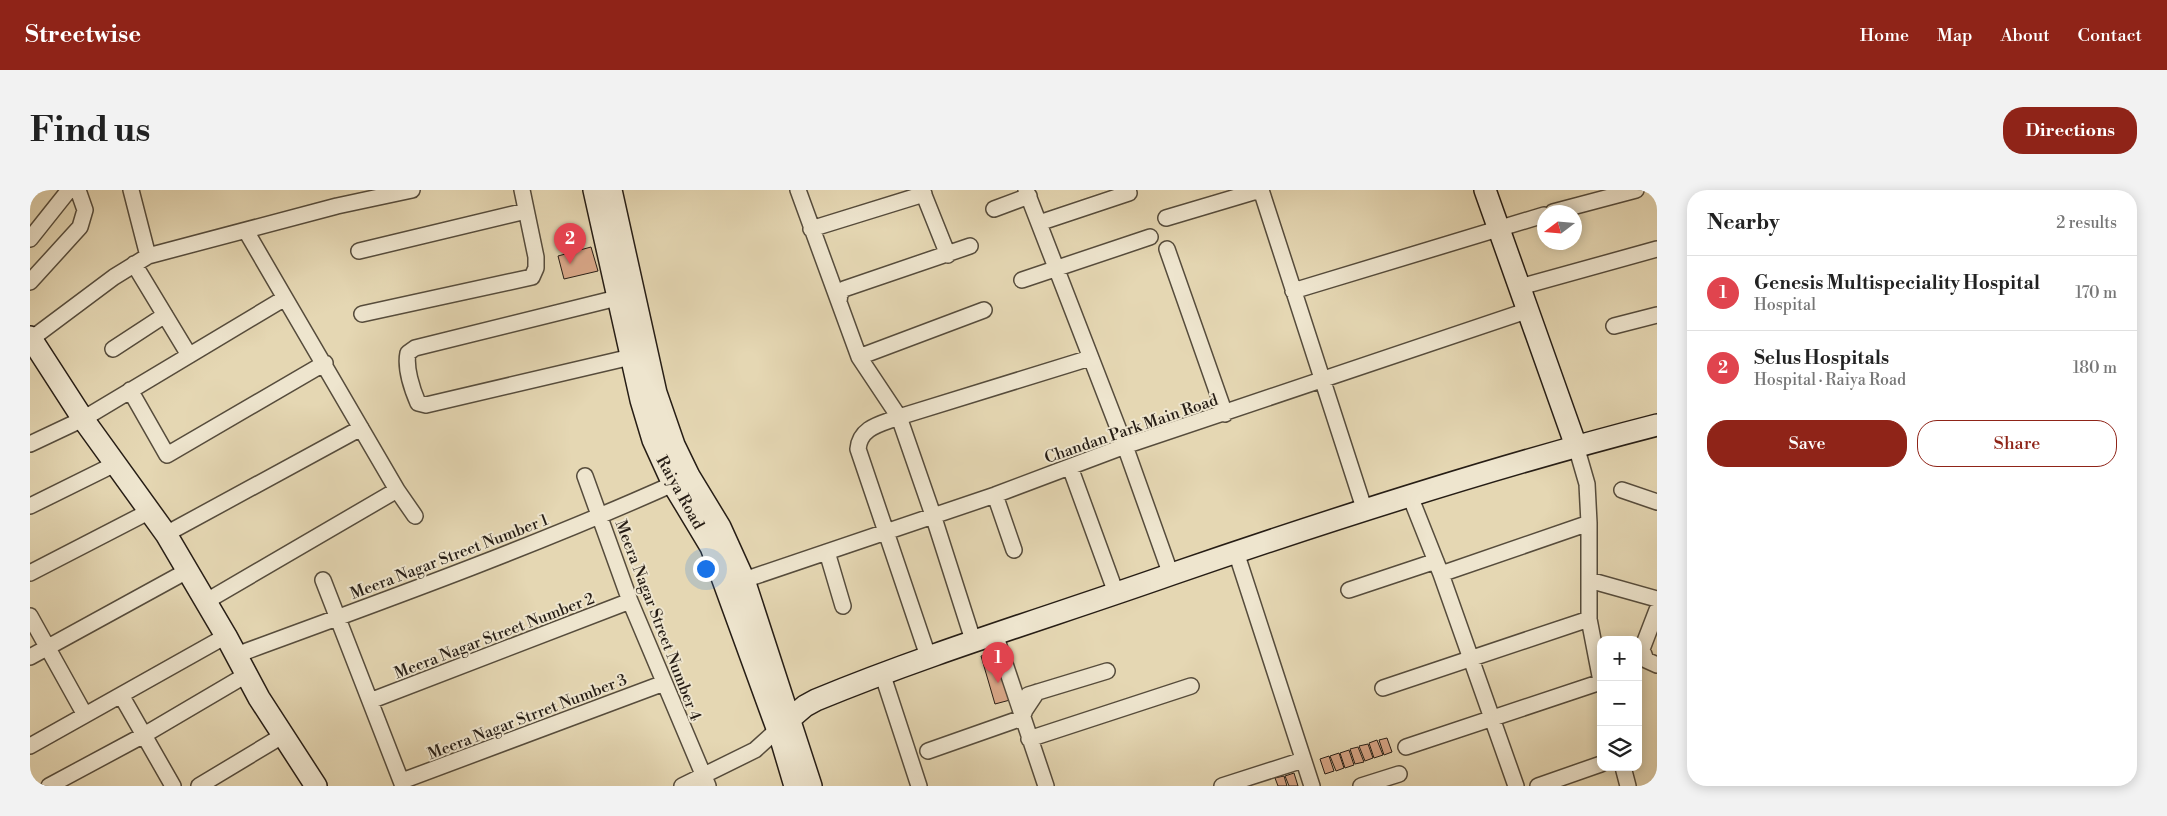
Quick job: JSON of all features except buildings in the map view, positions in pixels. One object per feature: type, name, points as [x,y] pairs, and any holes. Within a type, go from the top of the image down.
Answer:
[{"type":"street","points":[[30,238],[69,190]]},
{"type":"street","points":[[30,282],[80,227],[84,219],[85,210],[78,190]]},
{"type":"street","points":[[130,190],[148,256]]},
{"type":"street","points":[[316,786],[282,736],[166,534],[83,419],[37,360],[31,338],[148,256],[337,206],[412,190]]},
{"type":"street","points":[[362,314],[524,280],[532,276],[536,268],[536,257],[522,190]]},
{"type":"street","name":"Raiya Road","points":[[594,190],[617,298],[653,440],[681,480],[720,527],[744,580],[783,724],[795,786]]},
{"type":"street","name":"Raiya Road","points":[[611,190],[656,392],[674,445],[681,480],[711,547],[783,724],[811,786]]},
{"type":"street","points":[[798,190],[859,357],[899,416],[966,618],[986,637],[1016,699],[1041,785]]},
{"type":"street","points":[[1166,218],[1261,190],[1365,510]]},
{"type":"street","points":[[1485,190],[1576,446],[1586,484],[1589,524],[1588,619],[1597,662]]},
{"type":"street","points":[[1579,205],[1636,190]]},
{"type":"street","points":[[812,229],[923,192],[948,255]]},
{"type":"street","points":[[994,209],[1028,193],[1125,446],[1171,575]]},
{"type":"street","points":[[1039,223],[1129,193]]},
{"type":"street","points":[[359,251],[526,211]]},
{"type":"street","points":[[1293,291],[1537,217]]},
{"type":"street","points":[[246,231],[397,490],[415,516]]},
{"type":"street","points":[[1022,280],[1150,237]]},
{"type":"street","points":[[839,301],[840,294],[844,289],[970,246]]},
{"type":"street","points":[[1167,249],[1225,414]]},
{"type":"street","points":[[1520,287],[1657,249]]},
{"type":"street","points":[[134,264],[189,355]]},
{"type":"street","points":[[30,444],[83,419],[285,298]]},
{"type":"street","points":[[617,298],[415,348],[408,353],[406,360],[418,403],[426,405],[631,357]]},
{"type":"street","points":[[859,357],[984,310]]},
{"type":"street","name":"Chandan Park Main Road","points":[[744,580],[995,495],[1125,446],[1225,414],[1529,310]]},
{"type":"street","points":[[113,349],[165,315]]},
{"type":"street","points":[[1614,326],[1657,315]]},
{"type":"street","points":[[928,656],[884,532],[858,449],[859,439],[865,431],[899,416],[1090,358]]},
{"type":"street","points":[[130,390],[166,455],[325,364]]},
{"type":"street","points":[[682,786],[706,781],[756,750],[783,724],[816,700],[882,673],[1365,510],[1576,446],[1657,425]]},
{"type":"street","points":[[166,534],[361,428]]},
{"type":"street","points":[[30,506],[116,464]]},
{"type":"street","points":[[1070,467],[1116,593]]},
{"type":"street","name":"Meera Nagar Street Number 4","points":[[585,476],[630,601],[706,781]]},
{"type":"street","name":"Meera Nagar Street Number 1","points":[[236,655],[338,618],[600,517],[681,480]]},
{"type":"street","points":[[205,602],[397,490]]},
{"type":"street","points":[[1622,490],[1657,502]]},
{"type":"street","points":[[995,495],[1014,550]]},
{"type":"street","points":[[1410,496],[1439,567],[1516,786]]},
{"type":"street","points":[[30,573],[150,511]]},
{"type":"street","points":[[1349,590],[1439,567],[1589,524]]},
{"type":"street","points":[[827,552],[843,606]]},
{"type":"street","points":[[1236,552],[1312,786]]},
{"type":"street","points":[[30,657],[186,571]]},
{"type":"street","points":[[323,580],[402,784]]},
{"type":"street","points":[[1589,580],[1657,599]]},
{"type":"street","name":"Meera Nagar Street Number 2","points":[[370,701],[630,601]]},
{"type":"street","points":[[1657,610],[1642,649],[1646,660],[1657,665]]},
{"type":"street","points":[[30,616],[84,715]]},
{"type":"street","points":[[1383,688],[1588,619]]},
{"type":"street","points":[[30,746],[226,636]]},
{"type":"street","points":[[1016,699],[1108,671]]},
{"type":"street","points":[[882,673],[919,786]]},
{"type":"street","points":[[49,786],[246,675]]},
{"type":"street","points":[[1406,747],[1597,682]]},
{"type":"street","name":"Meera Nagar Strret Number 3","points":[[402,784],[664,683]]},
{"type":"street","points":[[1029,739],[1191,686]]},
{"type":"street","points":[[1022,718],[1037,692]]},
{"type":"street","points":[[121,695],[173,786]]},
{"type":"street","points":[[928,751],[1022,718]]},
{"type":"street","points":[[199,786],[282,736]]},
{"type":"street","points":[[1222,786],[1303,760]]},
{"type":"street","points":[[1538,786],[1597,765]]},
{"type":"street","points":[[1624,771],[1628,786]]},
{"type":"street","points":[[1361,786],[1399,774]]},
{"type":"place","name":"Selus Hospitals","points":[[570,264]]},
{"type":"place","name":"Genesis Multispeciality Hospital","points":[[998,683]]}]
